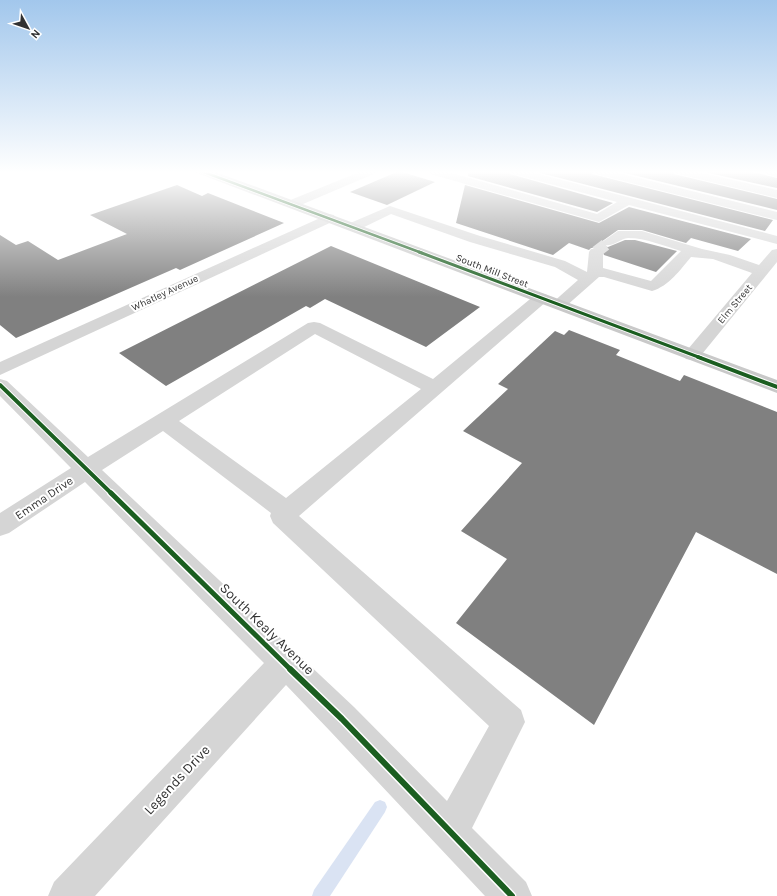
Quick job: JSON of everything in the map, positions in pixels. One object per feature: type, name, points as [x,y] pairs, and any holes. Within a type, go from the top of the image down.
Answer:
[{"type":"main road","name":"South Mill Street","points":[[315,213],[777,387]]},
{"type":"street","points":[[353,227],[384,213]]},
{"type":"street","points":[[398,213],[475,239],[560,264],[591,276]]},
{"type":"street","points":[[581,213],[599,218],[608,213]]},
{"type":"street","points":[[672,213],[777,240]]},
{"type":"street","points":[[764,213],[777,216]]},
{"type":"street","name":"Whatley Avenue","points":[[0,369],[329,218]]},
{"type":"street","points":[[609,242],[623,234],[642,235],[762,271]]},
{"type":"street","points":[[591,276],[596,252]]},
{"type":"street","points":[[559,304],[591,276],[605,272],[652,286],[659,283],[687,253],[697,252]]},
{"type":"street","name":"Elm Street","points":[[692,355],[777,253]]},
{"type":"street","points":[[450,832],[509,722],[282,516],[541,298]]},
{"type":"street","name":"Emma Drive","points":[[0,526],[87,469],[314,327],[435,388]]},
{"type":"street","name":"South Kealy Avenue","points":[[0,385],[342,719],[508,894]]},
{"type":"street","points":[[164,421],[287,512]]},
{"type":"street","name":"Legends Drive","points":[[68,896],[285,663]]},
{"type":"building","points":[[96,213],[258,213],[284,223],[180,270],[176,268],[16,338],[0,325],[0,235],[16,245],[28,241],[58,260],[127,234],[90,215]]},
{"type":"building","points":[[458,213],[563,213],[599,223],[618,213],[651,213],[751,239],[738,251],[691,238],[686,243],[642,230],[618,230],[601,242],[603,246],[608,247],[625,240],[635,240],[677,251],[656,272],[604,255],[601,248],[591,248],[589,250],[569,243],[553,255],[456,223]]},
{"type":"building","points":[[695,213],[745,213],[773,220],[765,231]]},
{"type":"building","points":[[331,246],[480,307],[426,347],[325,299],[310,308],[306,306],[166,386],[119,353]]},
{"type":"building","points":[[569,330],[620,350],[616,355],[680,381],[684,375],[777,412],[777,574],[696,532],[594,725],[456,623],[507,559],[461,531],[522,463],[463,431],[508,389],[498,384],[555,331],[564,335]]},
{"type":"waterway","points":[[320,896],[380,807]]},
{"type":"tunnel","points":[[596,252],[609,242]]},
{"type":"cycle path","points":[[315,213],[777,387]]},
{"type":"cycle path","points":[[0,385],[342,719],[512,896]]}]
